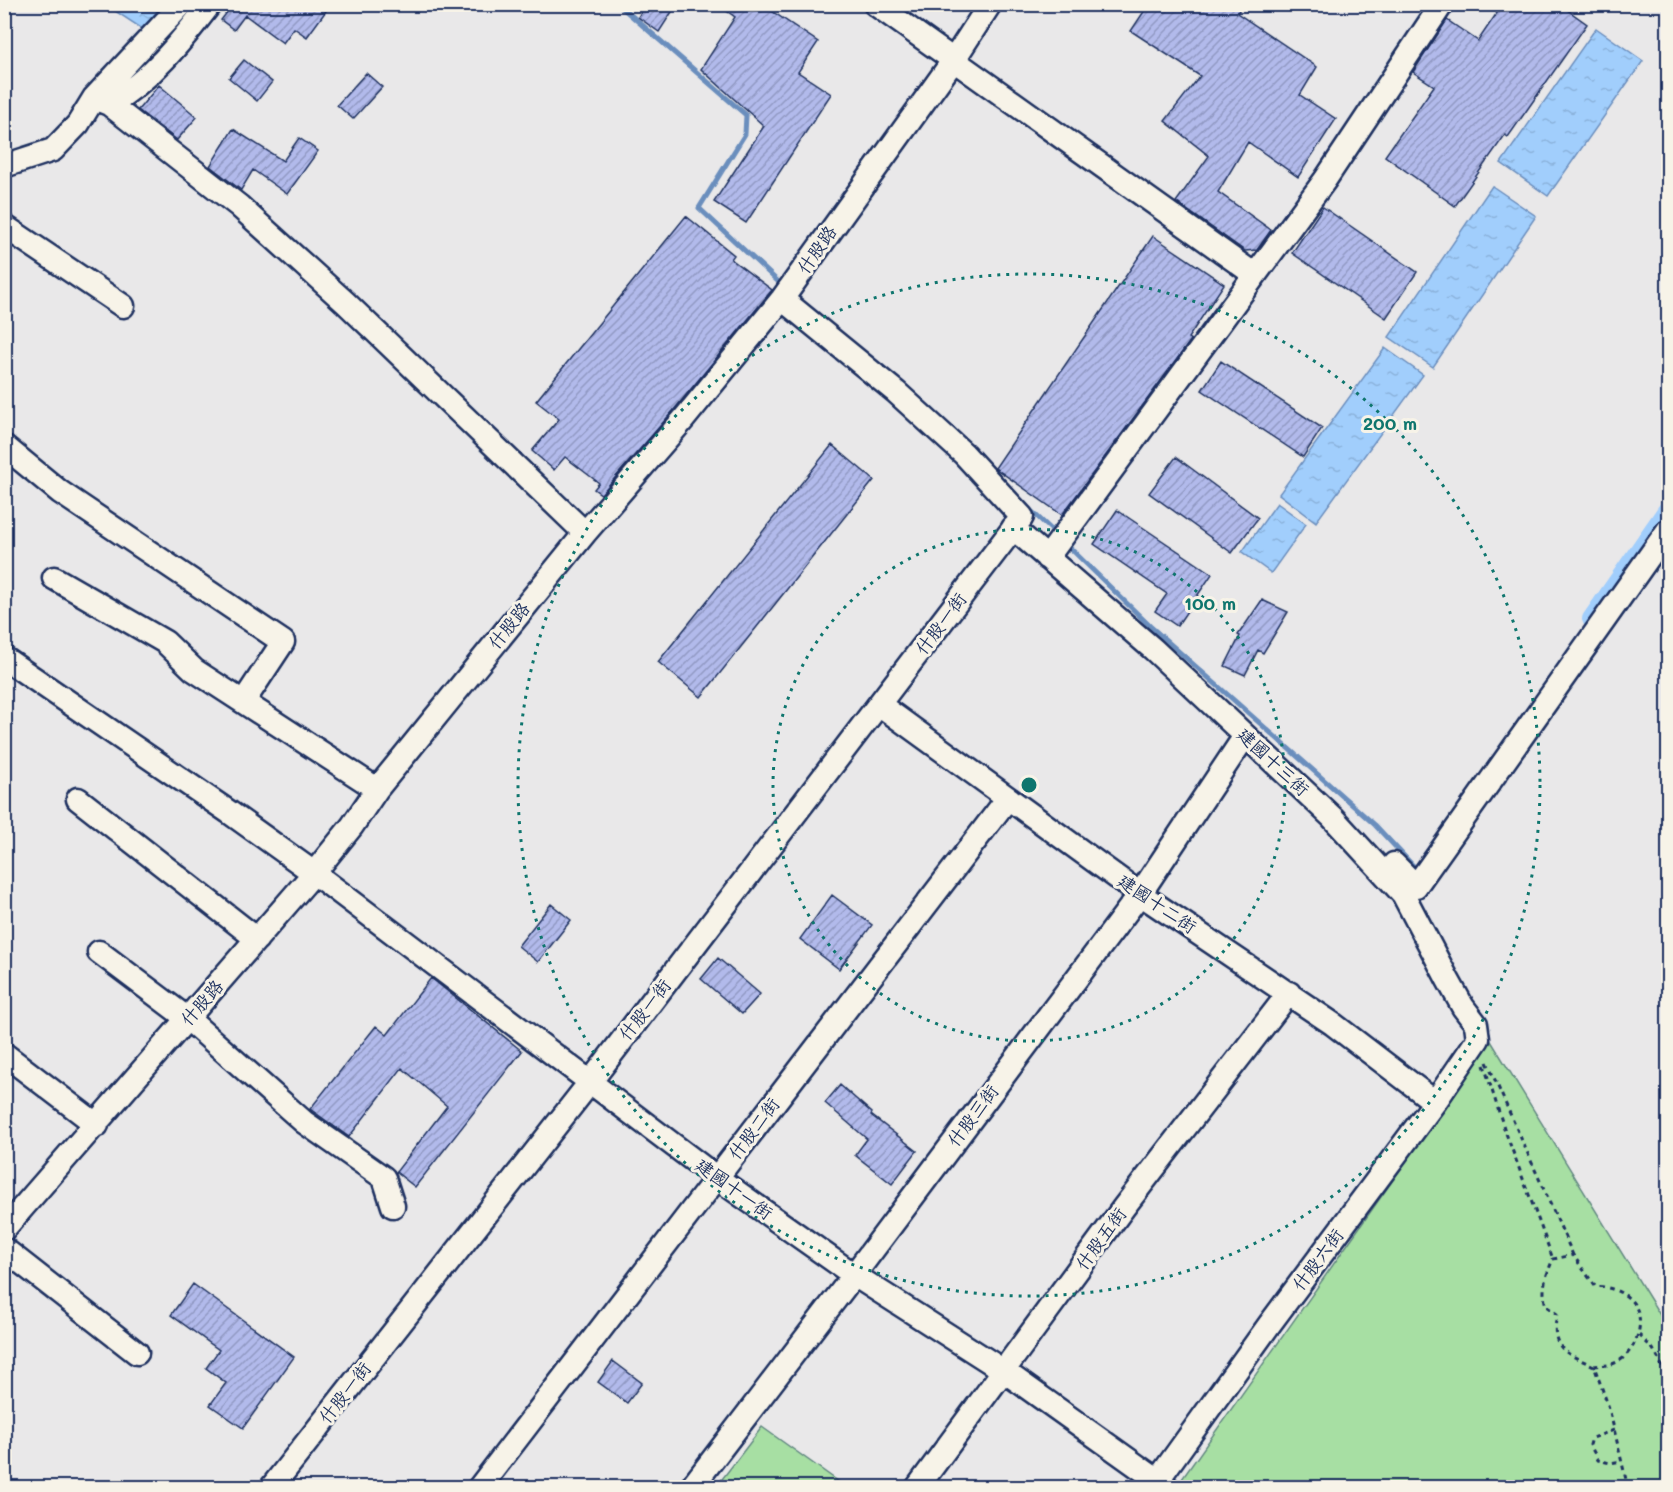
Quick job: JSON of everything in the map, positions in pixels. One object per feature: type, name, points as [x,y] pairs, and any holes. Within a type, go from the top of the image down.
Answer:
[{"type":"street","points":[[4,166],[53,150],[101,101],[182,4]]},
{"type":"street","points":[[101,101],[129,93],[184,38],[210,4]]},
{"type":"street","points":[[875,4],[1255,275]]},
{"type":"street","name":"什股路","points":[[4,1229],[97,1125],[314,873],[352,826],[377,789],[585,533],[683,420],[782,299],[990,4]]},
{"type":"street","points":[[1442,4],[1325,180],[1051,552],[1294,765],[1416,885],[1668,530]]},
{"type":"street","points":[[101,101],[239,206],[346,303],[585,533]]},
{"type":"street","points":[[4,226],[123,306]]},
{"type":"street","name":"建國十三街","points":[[782,299],[896,392],[964,454],[1018,523],[1332,817],[1403,894],[1448,980],[1476,1024],[1478,1040]]},
{"type":"street","points":[[4,446],[60,492],[283,642],[244,701]]},
{"type":"street","name":"什股一街","points":[[272,1487],[591,1081],[1018,523]]},
{"type":"street","points":[[54,578],[165,642],[194,670],[377,789]]},
{"type":"street","name":"建國十一街","points":[[4,658],[314,873],[717,1178],[854,1275],[1004,1371],[1159,1485]]},
{"type":"street","name":"建國十二街","points":[[880,705],[1140,894],[1333,1024],[1435,1102]]},
{"type":"street","name":"什股三街","points":[[691,1488],[1140,894],[1245,736]]},
{"type":"street","name":"什股二街","points":[[478,1488],[1008,798]]},
{"type":"street","points":[[78,799],[257,939]]},
{"type":"street","points":[[99,952],[188,1019],[304,1122],[384,1178],[393,1206]]},
{"type":"street","name":"什股五街","points":[[917,1488],[1124,1207],[1289,993]]},
{"type":"street","name":"什股六街","points":[[1159,1485],[1269,1325],[1435,1102],[1478,1040]]},
{"type":"street","points":[[4,1054],[97,1125]]},
{"type":"street","points":[[4,1249],[137,1353]]},
{"type":"path","points":[[1478,1040],[1573,1255],[1595,1286],[1608,1287],[1625,1295],[1636,1305],[1641,1321],[1639,1335],[1628,1355],[1612,1364],[1594,1366],[1567,1354],[1559,1346],[1555,1328],[1557,1314],[1546,1306],[1542,1293],[1553,1259],[1504,1128],[1478,1040]]},
{"type":"path","points":[[1553,1259],[1573,1255]]},
{"type":"path","points":[[1639,1335],[1653,1349],[1668,1377]]},
{"type":"path","points":[[1594,1366],[1623,1461],[1628,1488]]},
{"type":"path","points":[[1614,1430],[1592,1438],[1590,1445],[1598,1460],[1610,1463],[1623,1461]]},
{"type":"path","points":[[1662,1488],[1668,1477]]},
{"type":"green space","points":[[1491,1041],[1668,1328],[1668,1487],[1195,1488],[1182,1479]]},
{"type":"green space","points":[[762,1427],[846,1487],[716,1487]]},
{"type":"water","points":[[106,5],[161,5],[144,30]]},
{"type":"water","points":[[1596,28],[1643,61],[1548,196],[1501,163]]},
{"type":"water","points":[[1492,186],[1536,216],[1433,367],[1389,337]]},
{"type":"water","points":[[1385,348],[1423,375],[1316,522],[1279,494]]},
{"type":"water","points":[[1277,503],[1306,524],[1271,573],[1242,552]]},
{"type":"building","points":[[230,4],[331,4],[307,37],[294,28],[283,43],[245,15],[234,30],[221,20],[232,6]]},
{"type":"building","points":[[646,4],[677,4],[659,32],[638,17]]},
{"type":"building","points":[[717,4],[761,4],[818,42],[798,72],[831,94],[746,223],[714,202],[764,126],[701,69],[735,17]]},
{"type":"building","points":[[1149,4],[1243,4],[1237,13],[1317,67],[1300,95],[1336,119],[1298,177],[1248,142],[1218,192],[1271,230],[1257,250],[1245,251],[1176,202],[1209,156],[1165,121],[1200,76],[1131,31]]},
{"type":"building","points":[[1503,4],[1559,4],[1587,24],[1508,137],[1505,135],[1455,206],[1385,156],[1434,86],[1413,72],[1447,20],[1478,41]]},
{"type":"building","points":[[244,60],[272,82],[257,101],[229,78]]},
{"type":"building","points":[[366,73],[382,87],[353,119],[337,105]]},
{"type":"building","points":[[159,85],[197,117],[177,140],[138,110]]},
{"type":"building","points":[[233,129],[283,161],[299,138],[318,151],[287,194],[253,170],[241,190],[210,166]]},
{"type":"building","points":[[1323,207],[1417,272],[1386,318],[1292,253]]},
{"type":"building","points":[[686,216],[734,255],[731,259],[772,290],[673,411],[601,494],[594,489],[599,483],[565,457],[554,470],[532,451],[559,419],[536,401]]},
{"type":"building","points":[[1153,236],[1224,284],[1188,338],[1191,340],[1062,515],[995,468]]},
{"type":"building","points":[[1221,361],[1322,428],[1303,457],[1202,390]]},
{"type":"building","points":[[832,445],[874,480],[701,697],[658,662]]},
{"type":"building","points":[[1176,457],[1258,518],[1232,553],[1149,493]]},
{"type":"building","points":[[1117,510],[1212,574],[1177,626],[1155,611],[1167,594],[1094,544]]},
{"type":"building","points":[[1262,600],[1288,612],[1263,653],[1258,650],[1245,675],[1225,666],[1240,636],[1238,635]]},
{"type":"building","points":[[832,895],[872,925],[839,969],[800,939]]},
{"type":"building","points":[[551,904],[571,920],[538,962],[518,946]]},
{"type":"building","points":[[718,958],[760,994],[742,1014],[701,979]]},
{"type":"building","points":[[431,978],[522,1051],[415,1187],[396,1172],[447,1106],[402,1068],[349,1137],[310,1109],[376,1026],[387,1035]]},
{"type":"building","points":[[840,1085],[872,1113],[871,1115],[917,1151],[892,1184],[855,1155],[867,1139],[825,1103]]},
{"type":"building","points":[[193,1284],[294,1357],[243,1428],[210,1405],[226,1383],[206,1368],[219,1350],[171,1315]]},
{"type":"building","points":[[613,1361],[642,1383],[627,1403],[598,1382]]},
{"type":"waterway","points":[[618,4],[746,115],[745,134],[699,208],[785,288]]},
{"type":"waterway","points":[[160,44],[178,24]]},
{"type":"waterway","points":[[4,151],[17,153]]},
{"type":"waterway","points":[[1025,505],[1058,536]]},
{"type":"waterway","points":[[1591,619],[1668,508]]},
{"type":"waterway","points":[[1065,543],[1150,626],[1375,825],[1417,870]]}]
